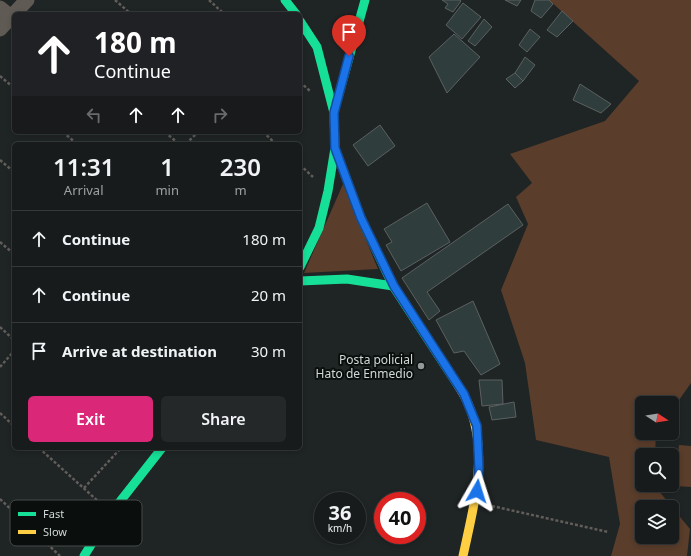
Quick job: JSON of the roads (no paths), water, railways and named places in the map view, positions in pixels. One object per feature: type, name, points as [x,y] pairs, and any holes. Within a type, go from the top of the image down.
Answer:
[{"type":"street","points":[[0,29],[5,13],[27,0]]},
{"type":"street","points":[[285,0],[294,12]]},
{"type":"street","points":[[334,113],[365,0]]},
{"type":"street","points":[[302,24],[317,47],[334,113],[335,148],[328,190],[319,228],[302,263]]},
{"type":"street","points":[[335,148],[361,218],[394,286],[464,394],[477,426],[479,469],[476,502],[463,556]]},
{"type":"street","points":[[302,281],[326,277],[360,278],[394,286]]},
{"type":"street","points":[[121,500],[160,450]]},
{"type":"street","points":[[84,556],[90,546]]},
{"type":"place","name":"Posta policial Hato de Enmedio","points":[[421,366]]}]
